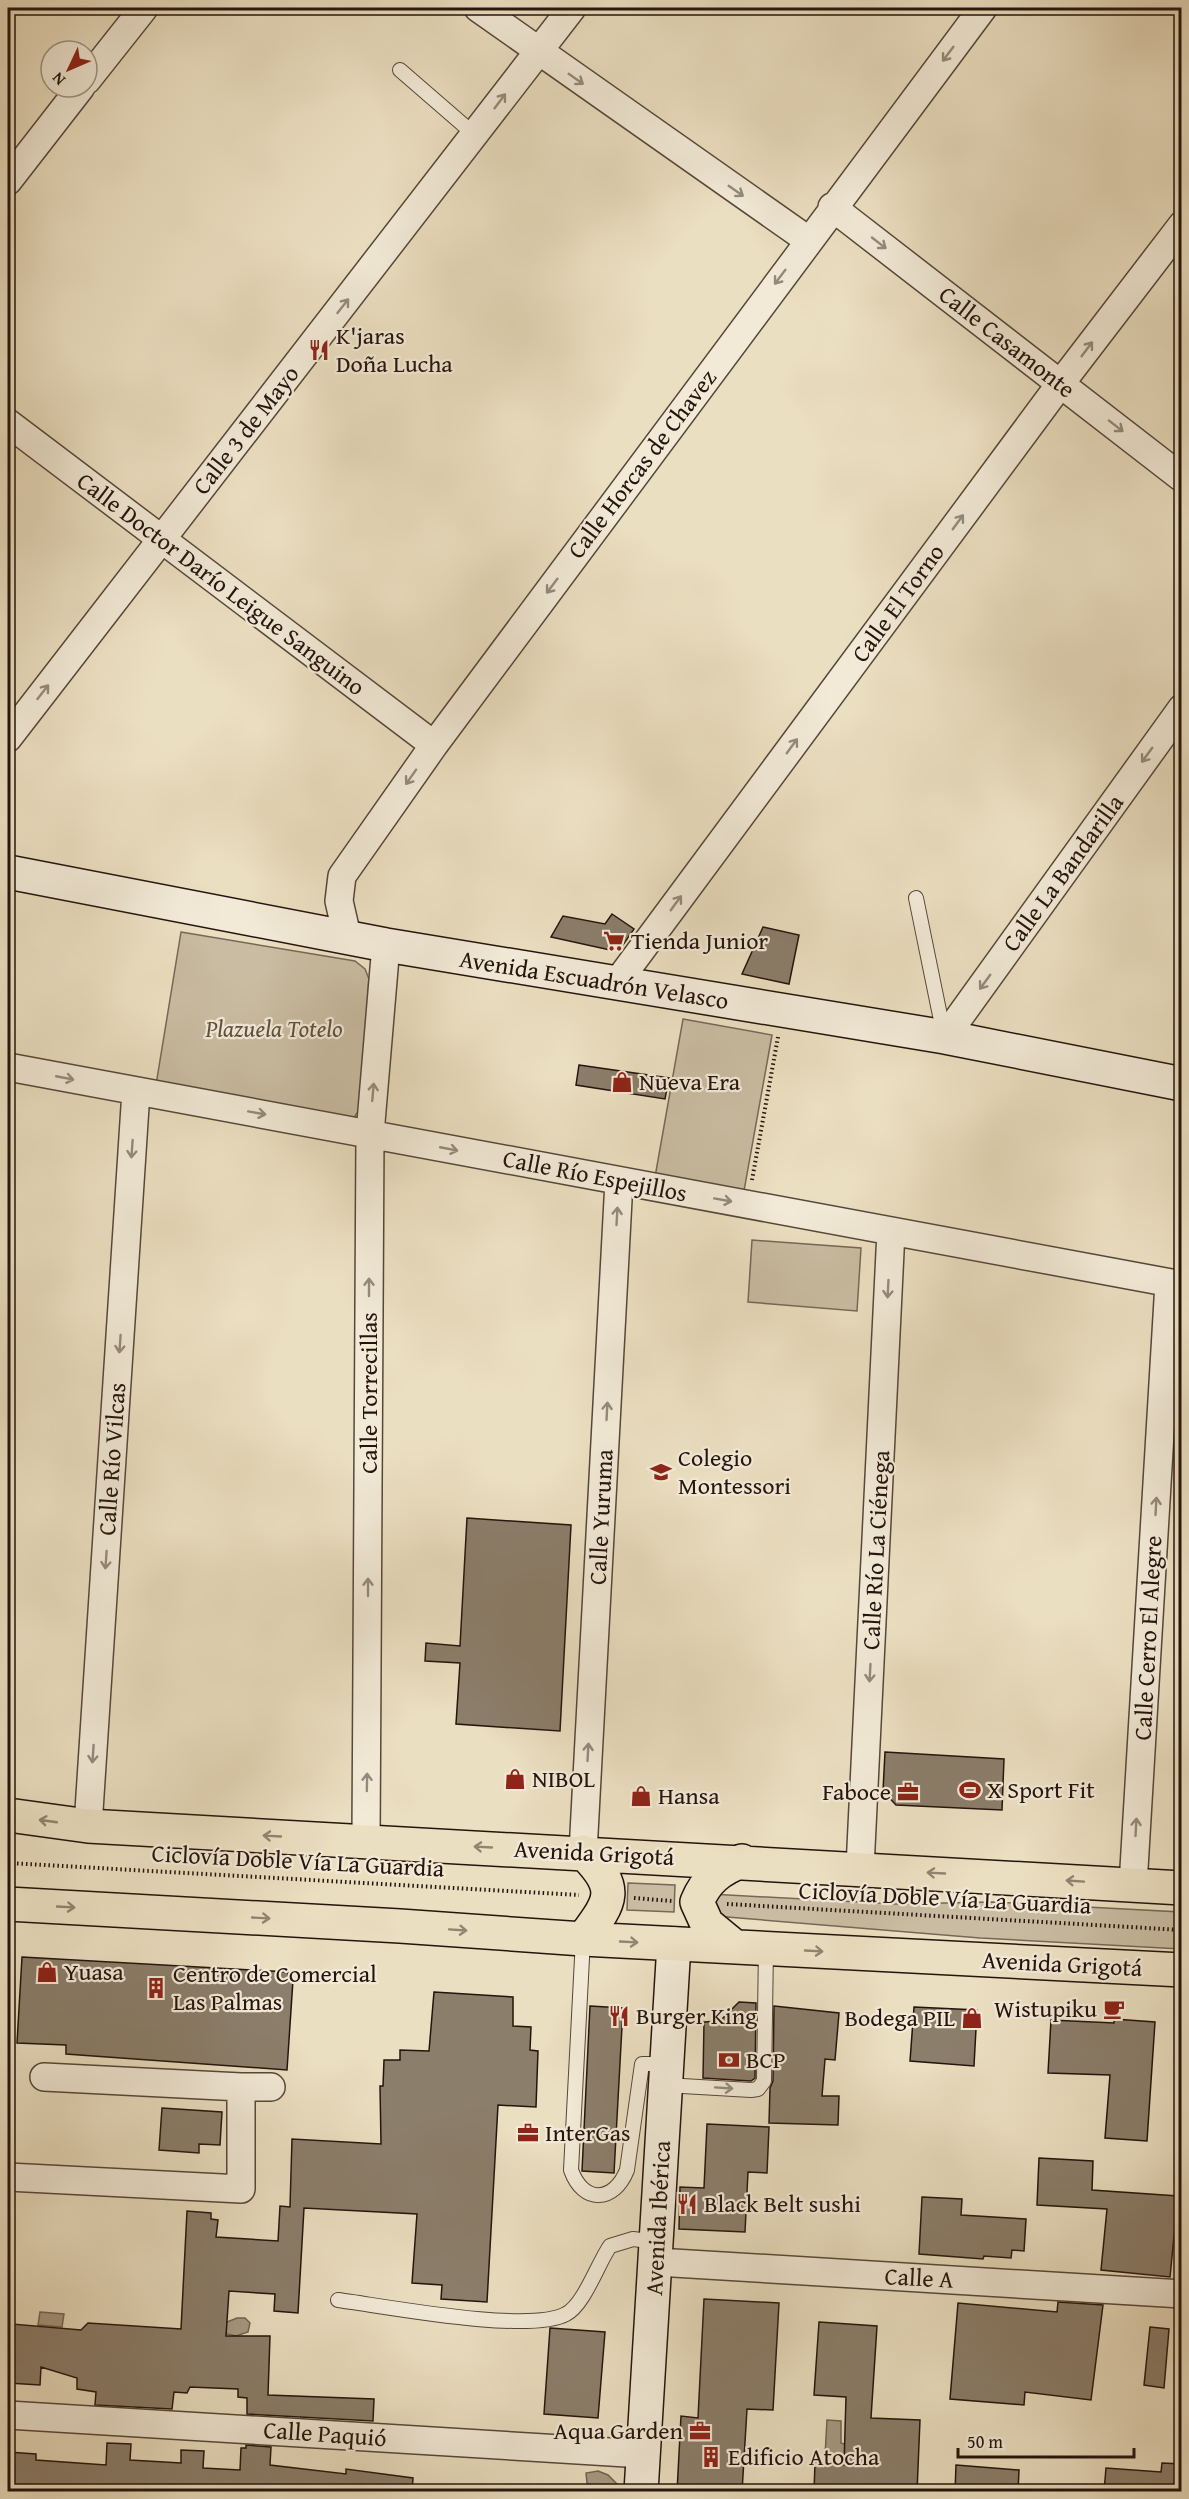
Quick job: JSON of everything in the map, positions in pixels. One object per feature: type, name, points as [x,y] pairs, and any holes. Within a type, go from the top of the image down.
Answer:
[{"type":"main road","name":"Avenida Grigotá","points":[[8,1815],[88,1826],[742,1861],[1182,1888]]},
{"type":"main road","points":[[583,1852],[606,1881],[609,1897],[601,1914],[583,1939]]},
{"type":"main road","points":[[742,1861],[724,1868],[711,1878],[697,1902],[707,1924],[750,1948]]},
{"type":"main road","name":"Avenida Grigotá","points":[[8,1904],[400,1926],[583,1939],[1182,1970]]},
{"type":"street","points":[[99,65],[144,8]]},
{"type":"street","points":[[478,8],[808,240]]},
{"type":"street","name":"Calle 3 de Mayo","points":[[8,738],[572,8]]},
{"type":"street","name":"Calle Horcas de Chavez","points":[[347,936],[339,901],[342,876],[434,745],[832,207],[983,8]]},
{"type":"street","points":[[8,181],[72,99]]},
{"type":"street","name":"Calle Casamonte","points":[[832,207],[1182,478]]},
{"type":"street","name":"Calle El Torno","points":[[616,984],[1061,383],[1182,225]]},
{"type":"street","name":"Calle Doctor Darío Leigue Sanguino","points":[[8,423],[161,541],[434,745]]},
{"type":"street","name":"Calle La Bandarilla","points":[[945,1038],[1182,708]]},
{"type":"street","name":"Avenida Escuadrón Velasco","points":[[8,872],[386,945],[945,1038],[1182,1084]]},
{"type":"street","name":"Calle Torrecillas","points":[[366,1840],[370,1134],[386,945]]},
{"type":"street","name":"Calle Río Espejillos","points":[[8,1067],[1175,1284]]},
{"type":"street","name":"Calle Río Vilcas","points":[[88,1826],[136,1091]]},
{"type":"street","name":"Calle Yuruma","points":[[583,1852],[619,1181]]},
{"type":"street","name":"Calle Río La Ciénega","points":[[860,1868],[891,1231]]},
{"type":"street","name":"Calle Cerro El Alegre","points":[[1133,1885],[1175,1284]]},
{"type":"street","name":"Avenida Ibérica","points":[[641,2492],[674,1944]]},
{"type":"street","points":[[44,2077],[271,2087]]},
{"type":"street","points":[[8,2177],[241,2189],[241,2087]]},
{"type":"street","name":"Calle A","points":[[657,2252],[1182,2294]]},
{"type":"street","name":"Calle Paquió","points":[[8,2415],[643,2454]]},
{"type":"lane","points":[[399,70],[475,135]]},
{"type":"lane","points":[[916,898],[945,1038]]},
{"type":"lane","points":[[583,1939],[571,2170],[576,2183],[597,2196],[611,2193],[622,2184],[627,2170],[642,2064],[666,2074],[751,2090],[762,2086],[764,2081],[750,1948]]},
{"type":"lane","points":[[338,2300],[450,2316],[544,2322],[567,2314],[582,2297],[610,2246],[633,2239],[657,2252]]},
{"type":"path","points":[[747,1204],[782,1011]]},
{"type":"path","name":"Ciclovía Doble Vía La Guardia","points":[[8,1863],[587,1896]]},
{"type":"path","points":[[627,1898],[675,1901]]},
{"type":"path","name":"Ciclovía Doble Vía La Guardia","points":[[718,1904],[1182,1930]]},
{"type":"green space","name":"Plazuela Totelo","points":[[181,932],[355,961],[365,969],[369,979],[360,1109],[352,1120],[155,1091]]},
{"type":"green space","points":[[683,1019],[772,1035],[744,1191],[655,1177]]},
{"type":"green space","points":[[752,1240],[861,1248],[857,1311],[748,1302]]},
{"type":"green space","points":[[628,1883],[675,1885],[674,1912],[627,1910]]},
{"type":"green space","points":[[710,1894],[896,1904],[993,1902],[1181,1912],[1181,1949],[980,1938],[715,1916]]},
{"type":"shaded area","points":[[40,2312],[64,2314],[62,2327],[38,2325]]},
{"type":"shaded area","points":[[237,2318],[245,2318],[250,2323],[248,2332],[236,2336],[223,2333],[222,2324]]},
{"type":"shaded area","points":[[827,2420],[841,2421],[841,2443],[847,2445],[847,2457],[825,2456]]},
{"type":"shaded area","points":[[598,2471],[608,2475],[617,2484],[617,2491],[605,2491],[587,2483],[586,2473]]},
{"type":"building","points":[[612,914],[634,929],[623,945],[610,950],[551,937],[563,916],[605,924]]},
{"type":"building","points":[[763,927],[799,935],[789,984],[742,974]]},
{"type":"building","name":"Nueva Era","points":[[579,1065],[669,1078],[665,1099],[576,1085]]},
{"type":"building","points":[[467,1518],[571,1525],[560,1731],[456,1724],[460,1663],[425,1661],[426,1643],[460,1646]]},
{"type":"building","points":[[885,1752],[1004,1759],[1002,1810],[896,1805],[883,1791]]},
{"type":"building","points":[[22,1957],[288,1972],[288,1980],[293,1980],[287,2070],[66,2054],[66,2045],[17,2043]]},
{"type":"building","points":[[434,1992],[513,1997],[513,2026],[531,2027],[530,2050],[538,2051],[536,2107],[498,2105],[487,2302],[441,2299],[442,2285],[412,2283],[417,2214],[304,2208],[298,2313],[274,2311],[275,2294],[229,2291],[226,2336],[270,2336],[268,2395],[374,2399],[373,2421],[247,2414],[247,2398],[238,2397],[238,2389],[190,2387],[187,2393],[174,2392],[172,2409],[95,2405],[96,2392],[77,2389],[77,2378],[41,2367],[40,2385],[8,2383],[8,2327],[12,2328],[12,2324],[81,2330],[88,2323],[181,2329],[187,2211],[211,2213],[211,2219],[218,2220],[216,2237],[278,2241],[280,2206],[290,2207],[292,2139],[381,2144],[380,2086],[383,2086],[384,2060],[400,2060],[400,2050],[429,2051]]},
{"type":"building","name":"BCP","points":[[739,2002],[756,2003],[755,2078],[751,2081],[703,2078],[704,2022],[720,2021]]},
{"type":"building","points":[[590,2006],[623,2008],[614,2173],[582,2171]]},
{"type":"building","points":[[774,2006],[839,2013],[835,2060],[825,2059],[822,2096],[839,2096],[838,2125],[769,2123],[770,2088],[773,2081]]},
{"type":"building","points":[[914,2007],[977,2010],[974,2066],[910,2061]]},
{"type":"building","points":[[1114,2019],[1155,2022],[1147,2141],[1105,2138],[1110,2075],[1048,2073],[1051,2020],[1114,2023]]},
{"type":"building","points":[[162,2108],[222,2112],[220,2145],[199,2144],[199,2153],[159,2150]]},
{"type":"building","points":[[707,2124],[769,2127],[767,2173],[748,2172],[745,2232],[679,2229],[680,2187],[704,2188]]},
{"type":"building","points":[[1039,2158],[1093,2161],[1092,2190],[1178,2196],[1170,2277],[1101,2270],[1107,2209],[1037,2205]]},
{"type":"building","points":[[922,2197],[962,2199],[961,2215],[1026,2219],[1024,2251],[1012,2250],[1011,2258],[984,2256],[983,2259],[919,2254]]},
{"type":"building","points":[[704,2299],[779,2303],[773,2410],[747,2409],[742,2492],[677,2492],[681,2416],[698,2418]]},
{"type":"building","points":[[1058,2302],[1103,2305],[1091,2400],[1025,2392],[1024,2405],[950,2399],[958,2303],[1057,2312]]},
{"type":"building","points":[[819,2322],[877,2326],[871,2418],[920,2420],[917,2492],[814,2492],[815,2463],[844,2465],[846,2397],[814,2395]]},
{"type":"building","points":[[1150,2327],[1169,2329],[1164,2388],[1144,2385]]},
{"type":"building","points":[[550,2328],[605,2332],[598,2418],[544,2414]]},
{"type":"building","points":[[107,2443],[131,2444],[130,2460],[181,2463],[181,2450],[204,2451],[203,2468],[240,2470],[241,2448],[246,2448],[246,2445],[271,2447],[270,2465],[346,2474],[346,2469],[413,2478],[412,2492],[8,2492],[8,2452],[36,2454],[36,2460],[106,2465]]},
{"type":"building","points":[[1162,2463],[1182,2464],[1182,2492],[1104,2492],[1106,2468],[1161,2472]]},
{"type":"building","points":[[956,2465],[1019,2470],[1018,2492],[955,2492]]},
{"type":"place","name":"K'jaras Doña Lucha","points":[[319,350]]},
{"type":"place","name":"Tienda Junior","points":[[614,941]]},
{"type":"place","name":"Nueva Era","points":[[622,1082]]},
{"type":"place","name":"Colegio Montessori","points":[[661,1472]]},
{"type":"place","name":"NIBOL","points":[[515,1779]]},
{"type":"place","name":"X Sport Fit","points":[[970,1790]]},
{"type":"place","name":"Faboce","points":[[908,1792]]},
{"type":"place","name":"Hansa","points":[[641,1796]]},
{"type":"place","name":"Yuasa","points":[[47,1972]]},
{"type":"place","name":"Centro de Comercial Las Palmas","points":[[156,1988]]},
{"type":"place","name":"Wistupiku","points":[[1114,2009]]},
{"type":"place","name":"Burger King","points":[[619,2016]]},
{"type":"place","name":"Bodega PIL","points":[[972,2018]]},
{"type":"place","name":"BCP","points":[[729,2060]]},
{"type":"place","name":"InterGas","points":[[528,2133]]},
{"type":"place","name":"Black Belt sushi","points":[[687,2204]]},
{"type":"place","name":"Aqua Garden","points":[[700,2431]]},
{"type":"place","name":"Edificio Atocha","points":[[711,2457]]}]
